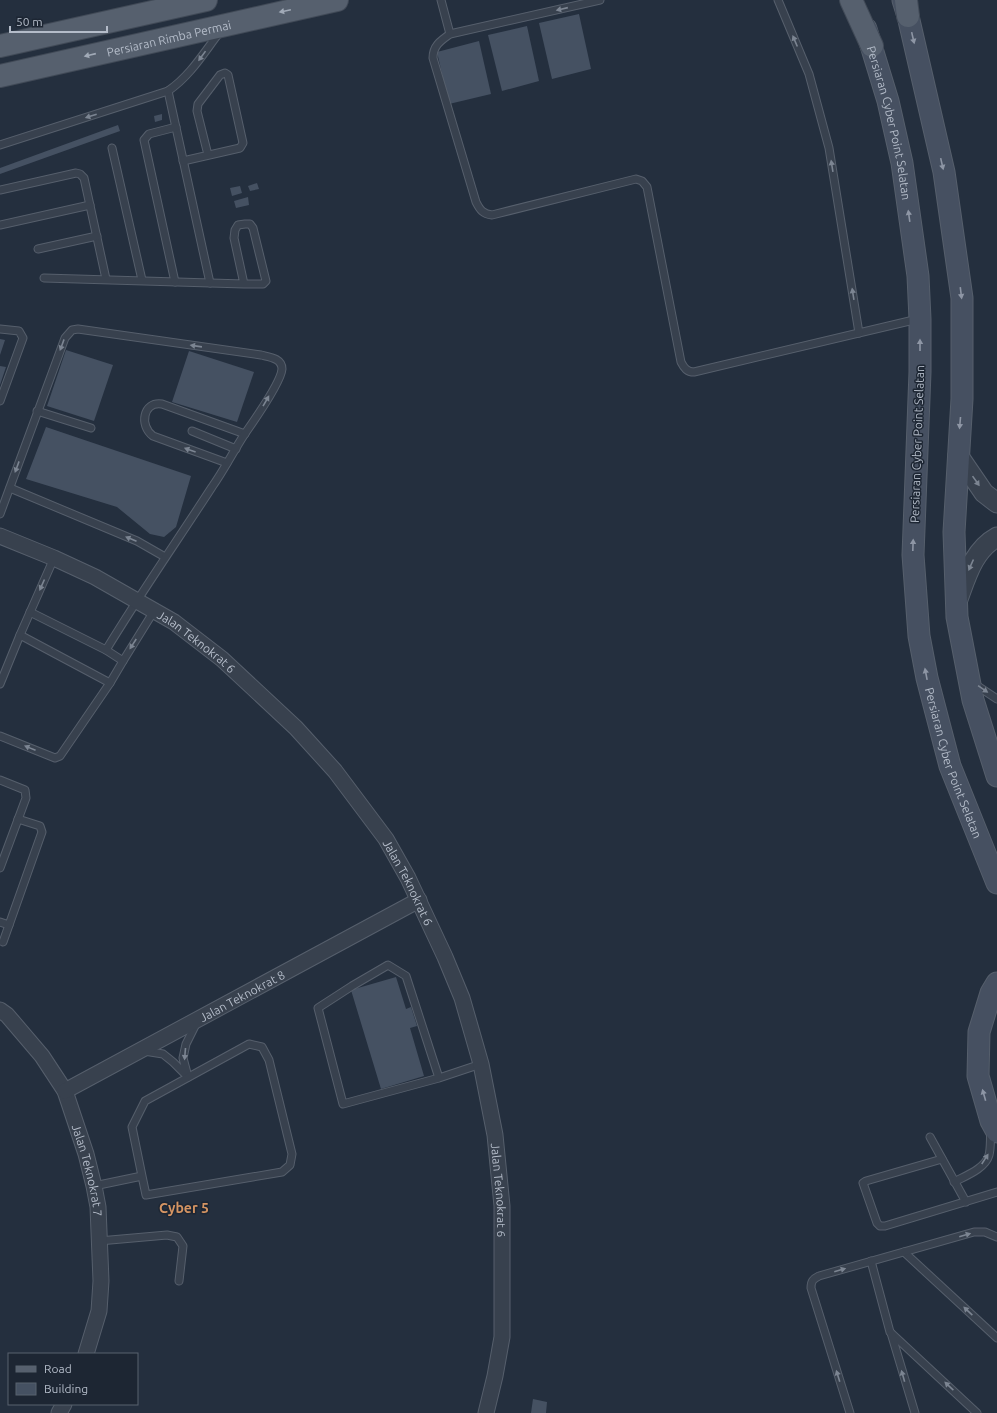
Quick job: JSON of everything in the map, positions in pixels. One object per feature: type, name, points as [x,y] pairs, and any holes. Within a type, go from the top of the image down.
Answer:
[{"type":"main road","points":[[0,46],[206,0]]},
{"type":"main road","name":"Persiaran Rimba Permai","points":[[0,76],[225,24],[337,0]]},
{"type":"main road","points":[[850,0],[872,46]]},
{"type":"main road","name":"Persiaran Cyber Point Selatan","points":[[856,0],[872,46],[888,101],[902,163],[918,276],[920,372],[913,555],[919,636],[927,678],[950,766],[997,883]]},
{"type":"main road","points":[[906,5],[944,172],[962,298],[962,399],[954,532],[957,617],[973,700],[997,776]]},
{"type":"main road","points":[[0,30],[180,6]]},
{"type":"main road","points":[[0,82],[49,64]]},
{"type":"main road","points":[[994,1126],[978,1076],[979,1032],[991,993],[997,983]]},
{"type":"street","points":[[958,455],[984,493],[997,503]]},
{"type":"street","name":"Jalan Teknokrat 6","points":[[0,536],[54,558],[94,577],[174,622],[222,659],[296,728],[335,771],[386,840],[408,878],[445,957],[462,998],[481,1064],[495,1134],[502,1206],[502,1337],[486,1413]]},
{"type":"street","points":[[956,603],[975,558],[983,547],[997,537]]},
{"type":"street","name":"Jalan Teknokrat 8","points":[[64,1091],[419,900]]},
{"type":"street","name":"Jalan Teknokrat 7","points":[[2,1016],[42,1056],[64,1091],[86,1154],[98,1208],[101,1281],[99,1311],[86,1353]]},
{"type":"lane","points":[[441,0],[451,34]]},
{"type":"lane","points":[[600,0],[451,34],[438,43],[434,48],[432,58],[479,208],[485,214],[492,215],[636,179],[642,181],[647,187],[681,362],[687,370],[694,372],[920,318]]},
{"type":"lane","points":[[778,0],[809,74],[829,148],[859,333]]},
{"type":"lane","points":[[0,145],[168,91],[188,75],[225,24]]},
{"type":"lane","points":[[183,161],[240,148],[243,143],[228,76],[225,73],[220,75],[198,104],[196,111],[208,155]]},
{"type":"lane","points":[[168,91],[210,283]]},
{"type":"lane","points":[[175,282],[144,140],[149,134],[176,127]]},
{"type":"lane","points":[[112,148],[142,280]]},
{"type":"lane","points":[[0,190],[76,173],[80,174],[84,178],[106,279]]},
{"type":"lane","points":[[0,225],[90,205]]},
{"type":"lane","points":[[44,278],[106,279],[175,282],[244,284],[263,284],[266,281],[253,228],[250,224],[238,226],[235,230],[234,238],[244,284]]},
{"type":"lane","points":[[38,248],[97,236]]},
{"type":"lane","points":[[0,329],[19,331],[23,338],[0,401]]},
{"type":"lane","points":[[0,514],[65,338],[72,330],[78,329],[261,355],[276,359],[281,364],[282,369],[280,377],[253,423],[136,601],[106,650]]},
{"type":"lane","points":[[227,463],[148,433],[144,423],[146,413],[152,405],[156,403],[162,404],[245,434]]},
{"type":"lane","points":[[37,411],[91,428]]},
{"type":"lane","points":[[192,431],[236,449]]},
{"type":"lane","points":[[10,488],[137,541],[166,557]]},
{"type":"lane","points":[[0,684],[54,558]]},
{"type":"lane","points":[[0,736],[55,758],[60,756],[110,683],[154,611]]},
{"type":"lane","points":[[30,612],[123,660]]},
{"type":"lane","points":[[20,635],[110,683]]},
{"type":"lane","points":[[969,680],[983,688],[997,699]]},
{"type":"lane","points":[[0,780],[25,790],[26,798],[0,868]]},
{"type":"lane","points":[[3,942],[42,832],[40,826],[18,819]]},
{"type":"lane","points":[[0,922],[9,925]]},
{"type":"lane","points":[[438,1078],[406,976],[388,965],[318,1008],[343,1104],[438,1078],[481,1064]]},
{"type":"lane","points":[[188,1077],[184,1058],[186,1044],[199,1018]]},
{"type":"lane","points":[[250,1044],[262,1046],[269,1060],[292,1154],[290,1165],[282,1172],[146,1195],[142,1176],[132,1127],[145,1101],[250,1044]]},
{"type":"lane","points":[[140,1050],[163,1054],[188,1077]]},
{"type":"lane","points":[[954,1182],[977,1169],[986,1161],[989,1155],[994,1126]]},
{"type":"lane","points":[[930,1137],[966,1202]]},
{"type":"lane","points":[[942,1159],[863,1183],[877,1223],[880,1226],[885,1226],[997,1192]]},
{"type":"lane","points":[[94,1186],[142,1176]]},
{"type":"lane","points":[[850,1413],[811,1288],[811,1282],[819,1276],[974,1232],[985,1232],[997,1237]]},
{"type":"lane","points":[[99,1241],[167,1235],[177,1237],[183,1246],[179,1281]]},
{"type":"lane","points":[[904,1252],[997,1338]]},
{"type":"lane","points":[[870,1261],[915,1413]]},
{"type":"lane","points":[[890,1332],[977,1413]]},
{"type":"building","points":[[579,14],[591,69],[552,79],[539,23]]},
{"type":"building","points":[[527,26],[539,81],[502,91],[488,35]]},
{"type":"building","points":[[479,41],[491,94],[449,104],[437,52]]},
{"type":"building","points":[[162,114],[162,120],[155,122],[154,116]]},
{"type":"building","points":[[118,125],[120,131],[0,174],[0,168]]},
{"type":"building","points":[[257,183],[259,189],[250,191],[248,186]]},
{"type":"building","points":[[240,186],[242,193],[232,196],[230,188]]},
{"type":"building","points":[[248,197],[249,205],[236,208],[234,201]]},
{"type":"building","points":[[0,339],[5,340],[0,355]]},
{"type":"building","points":[[66,350],[113,365],[94,421],[47,406]]},
{"type":"building","points":[[189,351],[254,372],[237,422],[172,402]]},
{"type":"building","points":[[0,366],[6,367],[0,385]]},
{"type":"building","points":[[46,427],[191,476],[176,527],[164,537],[150,534],[117,507],[26,479]]},
{"type":"building","points":[[396,977],[406,1009],[411,1007],[417,1026],[410,1028],[424,1076],[381,1089],[351,990]]},
{"type":"building","points":[[533,1399],[547,1402],[546,1413],[531,1413]]},
{"type":"district","name":"Cyber 5","points":[[184,1208]]}]
